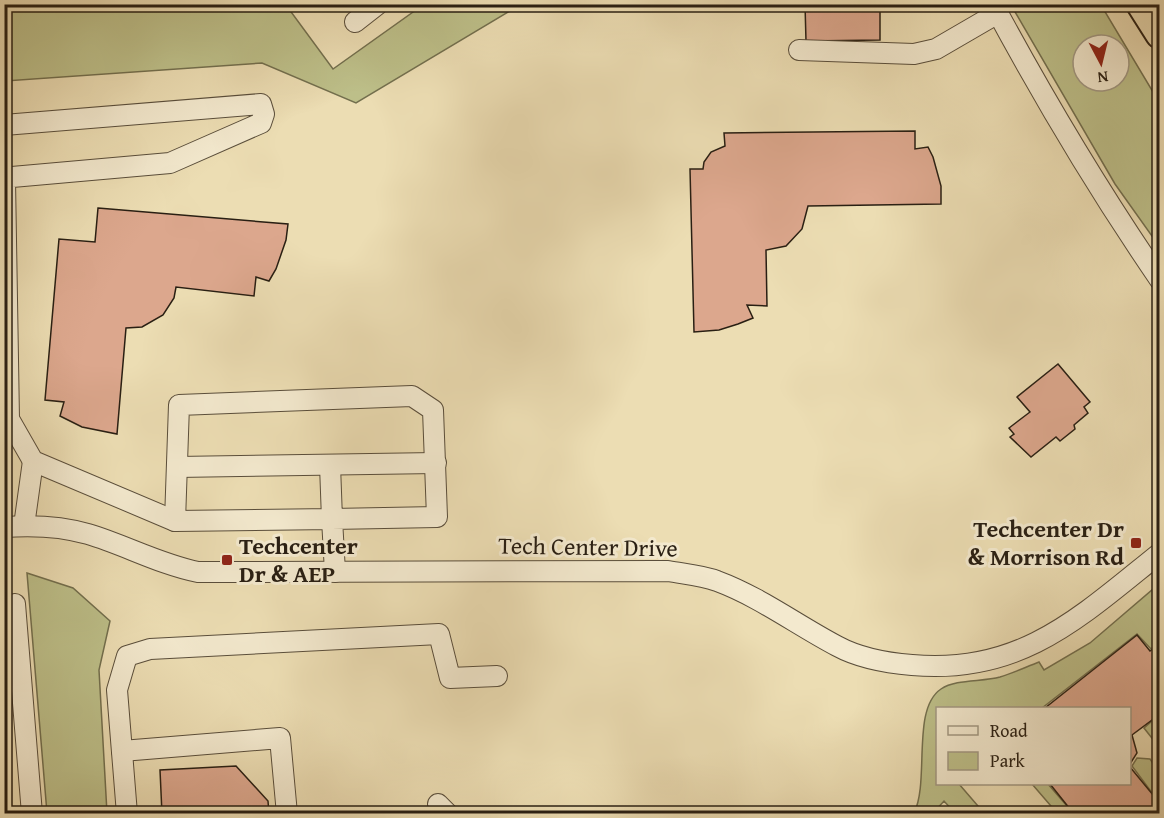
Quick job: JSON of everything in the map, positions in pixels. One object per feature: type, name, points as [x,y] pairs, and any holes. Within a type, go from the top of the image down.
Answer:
[{"type":"highway","points":[[1141,4],[1160,34]]},
{"type":"street","points":[[355,22],[378,4]]},
{"type":"street","points":[[799,50],[914,54],[936,49],[996,9],[1040,89],[1120,221],[1160,280]]},
{"type":"street","points":[[4,125],[261,104],[264,114],[261,123],[170,163],[12,177],[5,180],[7,418],[33,460],[175,521],[437,517],[433,410],[412,396],[179,405],[175,521]]},
{"type":"street","points":[[14,526],[33,460]]},
{"type":"street","points":[[177,466],[436,463]]},
{"type":"street","points":[[330,465],[335,572]]},
{"type":"street","name":"Tech Center Drive","points":[[14,526],[53,527],[87,534],[175,567],[198,572],[668,571],[715,580],[747,594],[840,648],[887,663],[933,667],[973,665],[1016,653],[1039,642],[1089,610],[1160,552]]},
{"type":"street","points":[[15,604],[32,813]]},
{"type":"street","points":[[127,813],[117,690],[127,656],[150,649],[439,634],[450,678],[497,676]]},
{"type":"street","points":[[122,751],[280,738],[287,813]]},
{"type":"green space","points":[[5,4],[286,5],[333,69],[423,5],[520,5],[356,103],[262,63],[5,81]]},
{"type":"green space","points":[[1011,5],[1101,5],[1118,33],[1071,33],[1071,93],[1131,93],[1131,55],[1159,102],[1159,246],[1115,184]]},
{"type":"green space","points":[[27,573],[73,588],[110,621],[99,670],[107,813],[47,813]]},
{"type":"green space","points":[[1159,584],[1159,605],[1153,610],[1159,619],[1159,645],[1157,643],[1151,649],[1137,634],[1043,707],[936,707],[936,785],[960,785],[984,813],[955,813],[944,801],[933,813],[914,813],[921,783],[926,712],[932,699],[941,689],[962,682],[993,679],[1039,662],[1044,670],[1090,643]]},
{"type":"green space","points":[[1159,715],[1159,736],[1155,742],[1144,728]]},
{"type":"green space","points":[[1137,758],[1150,759],[1154,765],[1158,778],[1159,802],[1132,766]]},
{"type":"green space","points":[[1033,785],[1049,785],[1073,813],[1057,813]]},
{"type":"green space","points":[[1159,802],[1159,813],[1145,813]]},
{"type":"building","points":[[805,4],[880,4],[880,40],[806,41]]},
{"type":"building","points":[[915,131],[915,149],[928,147],[933,157],[941,186],[941,204],[808,206],[802,229],[786,246],[766,250],[767,306],[747,305],[753,318],[719,330],[694,332],[690,169],[703,169],[704,162],[711,152],[725,146],[724,133]]},
{"type":"building","points":[[98,208],[288,224],[286,240],[276,269],[269,281],[256,277],[254,296],[176,287],[174,298],[163,315],[142,327],[126,328],[117,434],[82,427],[60,416],[64,402],[45,400],[59,239],[95,242]]},
{"type":"building","points":[[1058,364],[1090,402],[1084,407],[1088,413],[1074,425],[1075,429],[1060,441],[1056,437],[1031,457],[1010,437],[1014,434],[1009,428],[1030,412],[1017,397]]},
{"type":"building","points":[[1137,635],[1150,651],[1157,646],[1160,648],[1160,685],[1154,690],[1160,696],[1160,714],[1132,735],[1137,753],[1131,762],[1131,707],[1046,707]]},
{"type":"building","points":[[236,766],[268,801],[269,814],[162,814],[160,770]]},
{"type":"building","points":[[1131,768],[1158,801],[1143,814],[1074,814],[1051,785],[1131,785]]},
{"type":"place","name":"Techcenter Dr & Morrison Rd","points":[[1136,543]]},
{"type":"place","name":"Techcenter Dr & AEP","points":[[227,560]]}]
